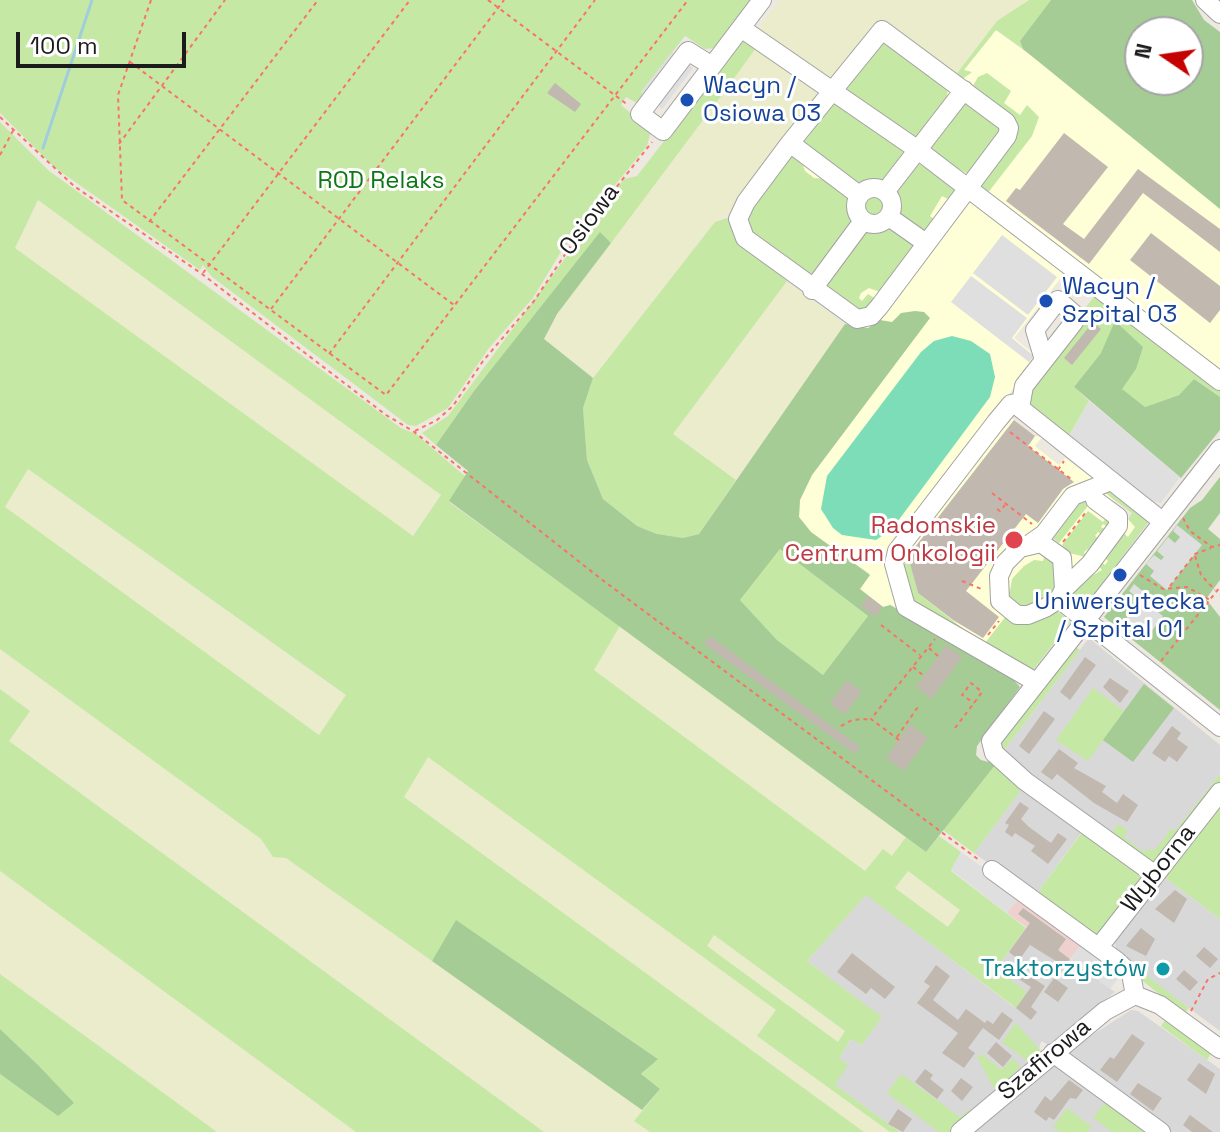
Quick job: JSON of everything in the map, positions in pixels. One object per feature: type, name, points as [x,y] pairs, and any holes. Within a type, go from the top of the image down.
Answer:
[{"type":"street","points":[[712,66],[688,51],[640,114],[663,131],[762,0]]},
{"type":"street","points":[[1205,0],[1220,14]]},
{"type":"street","points":[[741,28],[918,150],[1220,381]]},
{"type":"street","points":[[882,30],[964,90],[1009,128],[1007,136],[879,307],[864,319],[849,317],[745,238],[738,224],[743,207],[790,143],[882,30]]},
{"type":"street","points":[[885,192],[964,90]]},
{"type":"street","points":[[790,143],[859,195]]},
{"type":"street","points":[[859,195],[874,188],[885,192],[891,201],[889,217]]},
{"type":"street","points":[[859,195],[856,210],[863,221],[877,224],[889,217]]},
{"type":"street","points":[[889,217],[926,243]]},
{"type":"street","points":[[812,290],[863,221]]},
{"type":"street","points":[[1018,403],[1024,386],[1044,360],[1035,330],[1058,300],[1074,314],[1097,287]]},
{"type":"street","points":[[1018,403],[1011,404],[996,422],[894,560],[906,607],[1036,682]]},
{"type":"street","points":[[1018,403],[1028,418],[1111,481],[1167,515]]},
{"type":"street","points":[[1154,874],[1025,781],[993,751],[994,736],[1220,449]]},
{"type":"street","points":[[1095,500],[1116,515],[1119,523],[1090,564],[1061,594],[1028,615],[1017,615],[1007,609],[1000,601],[997,588],[1005,563],[1044,534],[1073,496],[1111,481]]},
{"type":"street","points":[[1031,543],[1047,545],[1090,564]]},
{"type":"street","points":[[1061,552],[1061,594],[1085,619],[1220,727]]},
{"type":"street","name":"Wyborna","points":[[1099,947],[1220,792]]},
{"type":"street","points":[[992,870],[1099,947],[1131,974],[1135,995],[1153,1001],[1220,1049]]},
{"type":"street","name":"Szafirowa","points":[[971,1129],[1053,1053],[1105,1011],[1135,995]]},
{"type":"street","points":[[1053,1053],[1161,1132]]},
{"type":"path","points":[[151,0],[118,95],[122,200],[386,395],[688,0]]},
{"type":"path","points":[[119,144],[225,0]]},
{"type":"path","points":[[149,222],[318,0]]},
{"type":"path","points":[[202,274],[410,0]]},
{"type":"path","points":[[488,0],[623,101]]},
{"type":"path","points":[[269,311],[504,0]]},
{"type":"path","points":[[328,355],[595,0]]},
{"type":"path","points":[[129,61],[456,306]]},
{"type":"path","points":[[0,117],[40,158],[74,186],[202,274],[386,415],[413,431],[605,582],[992,870]]},
{"type":"path","points":[[0,155],[14,129]]},
{"type":"path","name":"Osiowa","points":[[413,431],[437,420],[453,406],[483,361],[534,301],[622,177],[663,131]]},
{"type":"path","points":[[996,422],[1076,482]]},
{"type":"path","points":[[1058,469],[1066,459]]},
{"type":"path","points":[[1061,552],[1095,500]]},
{"type":"path","points":[[997,509],[1000,511],[1004,501]]},
{"type":"path","points":[[1167,515],[1212,547]]},
{"type":"path","points":[[1169,587],[1195,554],[1220,545]]},
{"type":"path","points":[[1195,554],[1201,575],[1216,591]]},
{"type":"path","points":[[1135,570],[1163,589],[1187,587],[1210,600]]},
{"type":"path","points":[[962,581],[980,591],[997,588]]},
{"type":"path","points":[[1158,665],[1220,587]]},
{"type":"path","points":[[978,649],[1007,609]]},
{"type":"path","points":[[881,625],[921,656]]},
{"type":"path","points":[[871,719],[935,638]]},
{"type":"path","points":[[928,648],[938,656]]},
{"type":"path","points":[[912,667],[924,676]]},
{"type":"path","points":[[955,728],[974,703],[982,692],[971,683],[962,695],[974,703]]},
{"type":"path","points":[[841,726],[852,720],[871,719],[898,739],[920,704]]},
{"type":"path","points":[[1183,1022],[1212,975],[1220,973]]},
{"type":"shaded area","points":[[780,0],[1029,0],[997,21],[955,76],[883,21],[877,22],[828,84],[757,30]]},
{"type":"shaded area","points":[[1051,0],[1192,0],[1202,16],[1124,16],[1124,96],[1204,96],[1204,20],[1220,32],[1220,209],[1023,49],[1020,41]]},
{"type":"shaded area","points":[[883,21],[961,80],[971,73],[963,71],[996,30],[1220,195],[1220,392],[1064,274],[1014,338],[1037,357],[999,408],[1035,436],[1042,437],[1035,446],[1059,465],[1065,458],[1095,480],[1139,529],[1082,603],[1072,596],[1069,622],[968,648],[890,604],[886,609],[883,607],[860,589],[870,574],[811,532],[799,517],[800,500],[812,475],[898,359],[730,217]]},
{"type":"shaded area","points":[[758,45],[823,93],[734,210],[715,222],[593,378],[544,339],[557,314]]},
{"type":"shaded area","points":[[672,52],[693,68],[662,109],[641,92]]},
{"type":"shaded area","points":[[38,200],[441,495],[412,536],[15,248]]},
{"type":"shaded area","points":[[600,232],[611,243],[557,314],[544,339],[593,378],[583,408],[587,460],[603,499],[637,526],[657,534],[683,538],[699,534],[845,324],[868,328],[880,320],[892,322],[901,313],[915,311],[924,312],[930,318],[812,475],[800,500],[799,517],[811,532],[870,575],[860,589],[883,607],[890,605],[909,616],[1011,677],[1020,687],[977,746],[976,755],[981,760],[996,764],[926,852],[449,501],[468,471],[436,445],[474,391]],"holes":[[[780,549],[868,616],[823,675],[777,640],[740,600]]]},
{"type":"shaded area","points":[[1002,235],[1057,277],[1028,315],[973,273]]},
{"type":"shaded area","points":[[971,276],[1027,318],[1012,338],[1034,356],[1029,362],[951,302]]},
{"type":"shaded area","points":[[787,281],[845,324],[736,480],[673,434]]},
{"type":"shaded area","points":[[1115,321],[1143,347],[1136,369],[1122,389],[1145,407],[1179,395],[1194,379],[1220,397],[1220,430],[1181,478],[1074,387],[1101,353]]},
{"type":"shaded area","points":[[1089,401],[1180,477],[1161,503],[1152,501],[1068,438]]},
{"type":"shaded area","points":[[28,469],[346,696],[319,735],[4,507]]},
{"type":"shaded area","points":[[1220,477],[1220,513],[1208,529],[1220,539],[1220,580],[1206,599],[1220,617],[1220,710],[1104,617],[1190,508],[1202,500]]},
{"type":"shaded area","points":[[1177,525],[1202,545],[1167,590],[1150,576],[1154,571],[1146,564],[1154,555],[1161,560],[1164,557],[1157,551],[1168,537],[1175,543],[1180,537],[1173,531]]},
{"type":"shaded area","points":[[1134,584],[1145,593],[1141,599],[1163,616],[1151,632],[1143,627],[1141,631],[1147,636],[1144,641],[1122,624],[1140,600],[1129,591]]},
{"type":"shaded area","points":[[620,626],[906,837],[892,856],[883,850],[865,872],[594,670]]},
{"type":"shaded area","points":[[1089,638],[1220,745],[1220,774],[1155,857],[1145,858],[1002,753]]},
{"type":"shaded area","points":[[0,649],[261,839],[270,854],[286,858],[642,1110],[634,1121],[650,1132],[544,1132],[9,741],[30,711],[0,689]]},
{"type":"shaded area","points":[[1144,684],[1174,708],[1133,762],[1103,740]]},
{"type":"shaded area","points":[[428,756],[776,1010],[758,1037],[890,1132],[864,1132],[403,797]]},
{"type":"shaded area","points":[[1021,789],[1081,833],[1035,896],[974,853]]},
{"type":"shaded area","points":[[961,852],[1021,895],[1007,913],[951,870]]},
{"type":"shaded area","points":[[0,871],[356,1132],[217,1132],[0,974]]},
{"type":"shaded area","points":[[907,871],[961,910],[948,927],[895,888]]},
{"type":"shaded area","points":[[1163,876],[1220,919],[1220,1031],[1117,955],[1115,942]]},
{"type":"shaded area","points":[[866,894],[1015,1008],[996,969],[1026,928],[1115,992],[1048,1045],[1042,1041],[1039,1052],[1028,1060],[1036,1076],[1039,1078],[1083,1041],[1131,1010],[1138,1011],[1220,1069],[1220,1132],[900,1132],[761,1032],[839,1058],[852,1038],[861,1045],[881,1017],[807,961]]},
{"type":"shaded area","points":[[1021,895],[1084,942],[1070,959],[1007,913]]},
{"type":"shaded area","points":[[456,920],[658,1059],[641,1074],[660,1089],[642,1110],[432,961]]},
{"type":"shaded area","points":[[714,935],[845,1032],[838,1042],[706,946]]},
{"type":"shaded area","points":[[1084,942],[1124,971],[1110,989],[1070,959]]},
{"type":"shaded area","points":[[0,1029],[74,1103],[58,1116],[0,1074]]},
{"type":"green space","name":"ROD Relaks","points":[[0,0],[753,0],[717,48],[705,49],[685,36],[641,92],[648,98],[639,104],[626,97],[621,105],[651,130],[647,146],[562,250],[533,298],[489,348],[448,408],[416,426],[408,425],[211,276],[203,265],[200,270],[54,167],[0,113]]},
{"type":"green space","points":[[1029,0],[1051,0],[1020,41],[1023,49],[996,30],[964,70],[972,72],[961,80],[955,76],[997,21]]},
{"type":"green space","points":[[743,39],[758,45],[611,243],[600,233],[474,391],[436,445],[422,433],[448,416],[624,179],[637,176]]},
{"type":"green space","points":[[880,40],[948,88],[947,97],[916,138],[847,91],[845,85]]},
{"type":"green space","points":[[987,73],[1011,91],[1004,103],[1020,115],[1027,105],[1039,117],[1032,136],[987,194],[978,184],[1018,127],[971,89],[978,77]]},
{"type":"green space","points":[[828,102],[838,102],[904,148],[904,155],[881,184],[855,185],[800,145]]},
{"type":"green space","points":[[960,102],[967,102],[1001,129],[968,174],[929,152],[930,142]]},
{"type":"green space","points":[[0,122],[48,170],[401,428],[416,434],[467,478],[449,502],[620,626],[594,670],[865,871],[883,849],[892,856],[906,837],[926,852],[939,836],[961,852],[951,871],[1026,928],[996,969],[1027,992],[1016,1008],[866,895],[807,961],[882,1017],[862,1045],[851,1039],[839,1058],[848,1065],[835,1085],[900,1132],[890,1132],[757,1036],[776,1010],[428,757],[404,797],[864,1132],[650,1132],[634,1121],[660,1089],[641,1075],[657,1058],[457,921],[432,961],[286,858],[273,857],[261,839],[0,649]],"holes":[[[38,200],[441,495],[413,536],[15,248]],[[28,469],[346,695],[319,735],[5,507]],[[908,871],[960,910],[948,927],[895,888]],[[714,935],[845,1031],[838,1042],[707,946]]]},
{"type":"green space","points":[[790,154],[802,162],[805,171],[814,178],[827,179],[850,196],[854,220],[819,270],[810,276],[748,234],[743,214]]},
{"type":"green space","points":[[916,162],[953,185],[956,191],[950,200],[942,196],[930,216],[937,221],[922,234],[897,213],[895,192]]},
{"type":"green space","points":[[874,193],[883,197],[887,206],[883,215],[874,219],[865,215],[861,206],[865,197]]},
{"type":"green space","points":[[730,217],[736,239],[787,281],[673,434],[736,480],[699,534],[683,538],[657,534],[637,526],[603,499],[587,460],[583,408],[593,378],[715,222]]},
{"type":"green space","points":[[887,226],[916,246],[880,292],[869,288],[861,293],[859,298],[862,301],[868,294],[876,299],[864,312],[826,292],[824,280],[866,229],[879,230]]},
{"type":"green space","points":[[1097,293],[1220,386],[1220,397],[1194,379],[1179,395],[1145,407],[1121,389],[1136,369],[1101,353],[1074,387],[1089,401],[1067,439],[1034,414],[1026,401],[1029,389],[1086,316],[1083,311]]},
{"type":"green space","points":[[952,336],[971,341],[990,354],[995,377],[990,397],[892,529],[876,540],[842,535],[833,528],[821,509],[827,476],[921,352],[934,341]]},
{"type":"green space","points":[[1107,486],[1150,520],[1086,605],[1080,604],[1070,595],[1072,587],[1102,570],[1097,564],[1100,561],[1105,565],[1108,561],[1104,557],[1121,531],[1128,537],[1135,527],[1128,519],[1132,513],[1104,492],[1101,497]]},
{"type":"green space","points":[[1086,495],[1091,502],[1059,543],[1051,537],[1076,500]]},
{"type":"green space","points":[[1088,511],[1103,522],[1108,516],[1111,529],[1103,524],[1101,527],[1108,531],[1105,536],[1098,532],[1095,536],[1101,540],[1084,552],[1086,557],[1069,553],[1062,545]]},
{"type":"green space","points":[[780,549],[868,616],[823,675],[777,640],[740,600]]},
{"type":"green space","points":[[1046,551],[1057,562],[1056,590],[1044,602],[1018,610],[1002,592],[1010,591],[1012,579],[1024,566],[1034,560],[1043,561]]},
{"type":"green space","points":[[910,562],[918,593],[980,642],[915,608],[903,564]]},
{"type":"green space","points":[[1056,610],[1071,621],[1030,674],[982,647],[1006,616]]},
{"type":"green space","points":[[1072,644],[1080,650],[1002,753],[997,743],[1015,726],[1040,687],[1045,687]]},
{"type":"green space","points":[[1093,688],[1124,711],[1088,761],[1056,740]]},
{"type":"green space","points":[[0,689],[30,711],[9,741],[544,1132],[356,1132],[0,871]]},
{"type":"green space","points":[[996,764],[1024,786],[974,853],[943,830]]},
{"type":"green space","points":[[1220,774],[1220,783],[1157,863],[1152,864],[1111,834],[1118,824],[1128,831],[1124,837],[1142,851],[1156,849],[1171,829],[1175,831]]},
{"type":"green space","points":[[1220,801],[1220,919],[1163,876]]},
{"type":"green space","points":[[1083,831],[1143,875],[1098,939],[1035,896]]},
{"type":"green space","points":[[1138,969],[1189,1008],[1184,1014],[1139,978]]},
{"type":"green space","points":[[0,974],[217,1132],[0,1132],[0,1074],[58,1116],[37,1064],[0,1029]]},
{"type":"green space","points":[[1167,1018],[1212,1052],[1207,1060],[1161,1026]]},
{"type":"green space","points":[[1016,1023],[1043,1053],[1030,1063],[1002,1042]]},
{"type":"green space","points":[[981,1054],[1002,1070],[1013,1058],[1020,1067],[1012,1075],[1015,1080],[998,1090],[993,1087],[977,1057]]},
{"type":"green space","points":[[901,1074],[960,1117],[968,1110],[971,1115],[952,1132],[939,1132],[887,1093]]},
{"type":"green space","points":[[1108,1098],[1155,1132],[1112,1132],[1093,1118]]},
{"type":"green space","points":[[1067,1108],[1092,1126],[1087,1132],[1060,1132],[1053,1127]]},
{"type":"building","points":[[555,83],[581,104],[575,112],[547,93]]},
{"type":"building","points":[[1064,133],[1108,167],[1063,224],[1084,239],[1138,169],[1220,229],[1220,252],[1143,193],[1089,264],[1006,201],[1016,188],[1020,190]]},
{"type":"building","points":[[1151,233],[1220,286],[1220,310],[1210,323],[1130,260]]},
{"type":"building","points":[[1093,322],[1101,329],[1072,365],[1064,358]]},
{"type":"building","points":[[1014,420],[1035,436],[1028,446],[1074,482],[1063,489],[1038,523],[1026,514],[966,591],[999,617],[983,638],[918,593],[908,556]]},
{"type":"building","points":[[868,596],[883,607],[875,617],[861,606]]},
{"type":"building","points":[[710,636],[860,747],[855,754],[704,644]]},
{"type":"building","points":[[946,645],[962,657],[932,699],[916,687]]},
{"type":"building","points":[[1085,657],[1096,665],[1070,700],[1060,692]]},
{"type":"building","points":[[1110,678],[1129,691],[1120,703],[1103,687]]},
{"type":"building","points":[[847,680],[862,692],[844,715],[830,703]]},
{"type":"building","points":[[1044,711],[1055,719],[1029,754],[1019,746]]},
{"type":"building","points":[[910,724],[928,738],[904,771],[886,758]]},
{"type":"building","points":[[1172,726],[1181,733],[1177,739],[1188,747],[1177,762],[1169,756],[1165,762],[1152,753]]},
{"type":"building","points":[[1059,749],[1078,763],[1074,768],[1106,786],[1102,792],[1117,803],[1123,794],[1138,805],[1127,822],[1094,803],[1057,774],[1052,780],[1041,772]]},
{"type":"building","points":[[1020,802],[1029,808],[1021,819],[1029,827],[1051,843],[1058,833],[1067,839],[1048,864],[1031,851],[1035,846],[1015,833],[1012,837],[1005,832],[1009,825],[1005,823]]},
{"type":"building","points":[[1175,890],[1187,899],[1174,923],[1155,909]]},
{"type":"building","points":[[1023,908],[1066,939],[1058,950],[1070,959],[1064,966],[1030,945],[1019,960],[1009,952],[1030,923],[1018,914]]},
{"type":"building","points":[[1141,928],[1155,939],[1146,956],[1126,946]]},
{"type":"building","points":[[1204,947],[1218,959],[1210,968],[1196,956]]},
{"type":"building","points":[[852,953],[895,987],[885,999],[871,988],[866,994],[837,972]]},
{"type":"building","points":[[936,965],[950,976],[933,1000],[958,1020],[966,1009],[985,1023],[987,1020],[993,1024],[1002,1012],[1013,1020],[999,1040],[983,1028],[968,1048],[975,1053],[964,1068],[942,1053],[958,1033],[917,1003],[930,986],[924,982]]},
{"type":"building","points":[[1184,970],[1198,982],[1190,991],[1176,979]]},
{"type":"building","points":[[1022,971],[1045,986],[1031,1007],[1037,1012],[1031,1020],[1016,1008],[1031,987],[1017,978]]},
{"type":"building","points":[[1054,978],[1068,988],[1058,1002],[1044,992]]},
{"type":"building","points":[[1132,1034],[1145,1043],[1117,1082],[1100,1070],[1110,1057],[1114,1059]]},
{"type":"building","points":[[996,1042],[1012,1056],[1003,1067],[987,1053]]},
{"type":"building","points":[[1199,1063],[1215,1074],[1206,1094],[1187,1080]]},
{"type":"building","points":[[925,1069],[933,1075],[930,1079],[944,1090],[937,1099],[915,1082]]},
{"type":"building","points":[[961,1078],[973,1087],[962,1101],[951,1091]]},
{"type":"building","points":[[1069,1080],[1083,1090],[1076,1099],[1070,1098],[1054,1120],[1049,1117],[1046,1121],[1034,1112],[1045,1096],[1051,1101]]},
{"type":"building","points":[[1138,1083],[1162,1098],[1153,1111],[1130,1094]]},
{"type":"building","points":[[898,1109],[912,1119],[903,1132],[888,1124]]},
{"type":"building","points":[[1190,1115],[1213,1132],[1192,1132],[1183,1125]]},
{"type":"waterway","points":[[43,148],[92,0]]},
{"type":"place","name":"Wacyn / Osiowa 03","points":[[687,100]]},
{"type":"place","name":"Wacyn / Szpital 03","points":[[1046,301]]},
{"type":"place","name":"Radomskie Centrum Onkologii","points":[[1014,540]]},
{"type":"place","name":"Uniwersytecka / Szpital 01","points":[[1120,575]]},
{"type":"place","name":"Traktorzystów","points":[[1163,969]]}]
